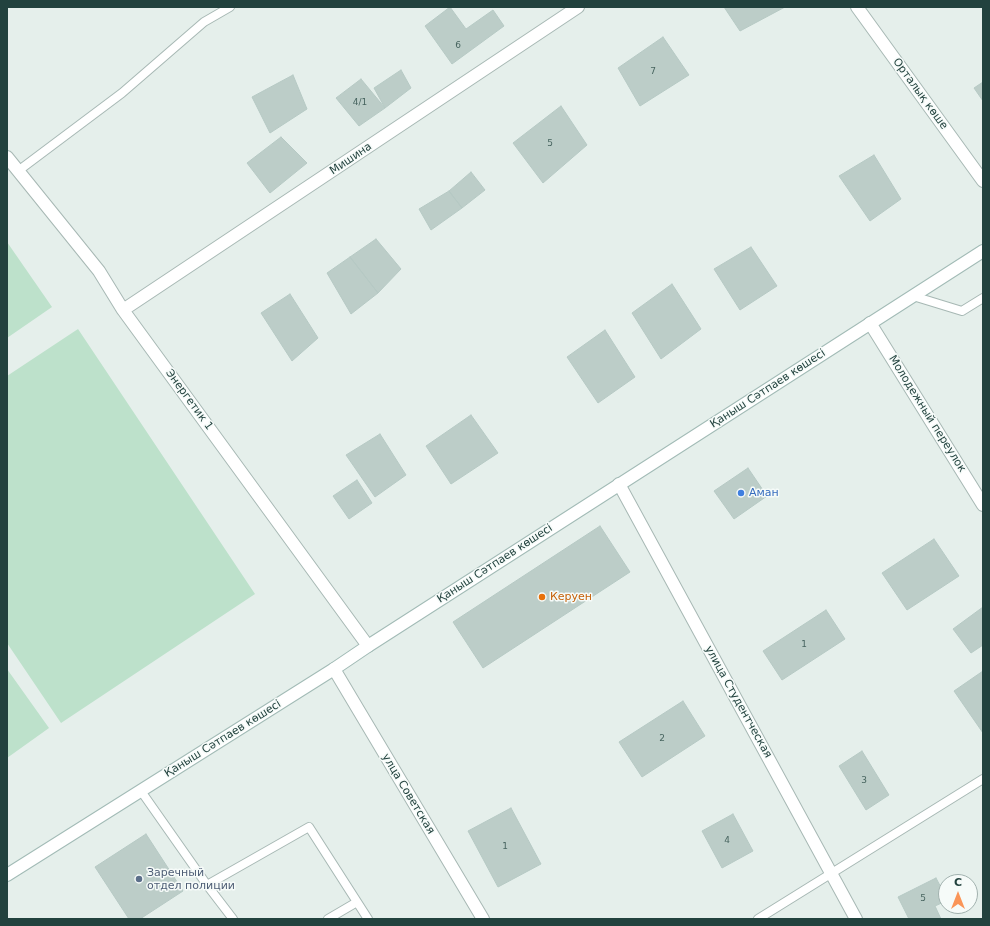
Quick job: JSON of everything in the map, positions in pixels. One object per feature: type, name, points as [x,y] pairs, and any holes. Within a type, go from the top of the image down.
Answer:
[{"type":"street","name":"Мишина","points":[[123,310],[578,7]]},
{"type":"street","name":"Орталық көше","points":[[857,7],[983,181]]},
{"type":"street","name":"Энергетик 1","points":[[7,157],[100,271],[123,310],[368,646]]},
{"type":"street","name":"Қаныш Сәтпаев көшесі","points":[[7,875],[334,669],[619,484],[983,251]]},
{"type":"street","name":"Молодежный переулок","points":[[870,323],[983,505]]},
{"type":"street","name":"улица Студентческая","points":[[619,484],[856,919]]},
{"type":"street","name":"улца Советская","points":[[334,669],[483,919]]},
{"type":"lane","points":[[18,171],[122,94],[204,22],[230,7]]},
{"type":"lane","points":[[913,296],[962,312],[983,298]]},
{"type":"lane","points":[[758,919],[983,779]]},
{"type":"lane","points":[[140,791],[206,885],[233,919]]},
{"type":"lane","points":[[206,885],[308,827],[368,919]]},
{"type":"lane","points":[[328,919],[357,902]]},
{"type":"green space","points":[[7,242],[52,307],[7,338]]},
{"type":"green space","points":[[78,329],[255,594],[61,723],[7,643],[7,376]]},
{"type":"green space","points":[[7,669],[49,728],[7,758]]},
{"type":"building","points":[[450,7],[466,29],[493,10],[504,26],[452,64],[425,26]]},
{"type":"building","points":[[724,7],[785,7],[740,31]]},
{"type":"building","points":[[663,37],[689,75],[640,106],[618,68]]},
{"type":"building","points":[[401,70],[411,88],[385,108],[374,88]]},
{"type":"building","points":[[293,75],[307,109],[270,133],[252,97]]},
{"type":"building","points":[[361,79],[385,108],[359,126],[336,98]]},
{"type":"building","points":[[983,82],[983,101],[974,88]]},
{"type":"building","points":[[561,106],[587,145],[543,183],[513,143]]},
{"type":"building","points":[[281,137],[307,163],[270,193],[247,163]]},
{"type":"building","points":[[874,155],[901,199],[870,221],[839,176]]},
{"type":"building","points":[[471,172],[485,190],[462,208],[449,191]]},
{"type":"building","points":[[449,191],[462,208],[431,230],[419,209]]},
{"type":"building","points":[[376,239],[401,269],[378,293],[350,257]]},
{"type":"building","points":[[751,247],[777,286],[740,310],[714,269]]},
{"type":"building","points":[[350,257],[378,293],[351,314],[327,273]]},
{"type":"building","points":[[672,284],[701,329],[661,359],[632,313]]},
{"type":"building","points":[[290,294],[318,338],[292,361],[261,313]]},
{"type":"building","points":[[605,330],[635,377],[598,403],[567,357]]},
{"type":"building","points":[[471,415],[498,453],[451,484],[426,446]]},
{"type":"building","points":[[380,434],[406,475],[375,497],[346,455]]},
{"type":"building","name":"Аман","points":[[748,468],[767,496],[734,519],[714,491]]},
{"type":"building","points":[[357,480],[372,503],[349,519],[333,496]]},
{"type":"building","name":"Керуен","points":[[600,526],[630,572],[483,668],[453,622]]},
{"type":"building","points":[[934,539],[959,576],[907,610],[882,573]]},
{"type":"building","points":[[983,607],[983,645],[971,653],[953,629]]},
{"type":"building","points":[[826,610],[845,639],[782,680],[763,651]]},
{"type":"building","points":[[983,671],[983,733],[954,691]]},
{"type":"building","points":[[683,701],[705,736],[642,777],[619,742]]},
{"type":"building","points":[[862,751],[889,795],[866,810],[839,766]]},
{"type":"building","points":[[511,808],[541,864],[498,887],[468,831]]},
{"type":"building","points":[[733,814],[753,851],[722,868],[702,831]]},
{"type":"building","name":"Заречный отдел полиции","points":[[146,834],[183,891],[140,919],[129,919],[95,867]]},
{"type":"building","points":[[936,878],[938,882],[938,905],[935,906],[941,919],[909,919],[898,897]]},
{"type":"place","name":"Аман","points":[[741,493]]},
{"type":"place","name":"Керуен","points":[[542,597]]},
{"type":"place","name":"Заречный отдел полиции","points":[[139,879]]}]
